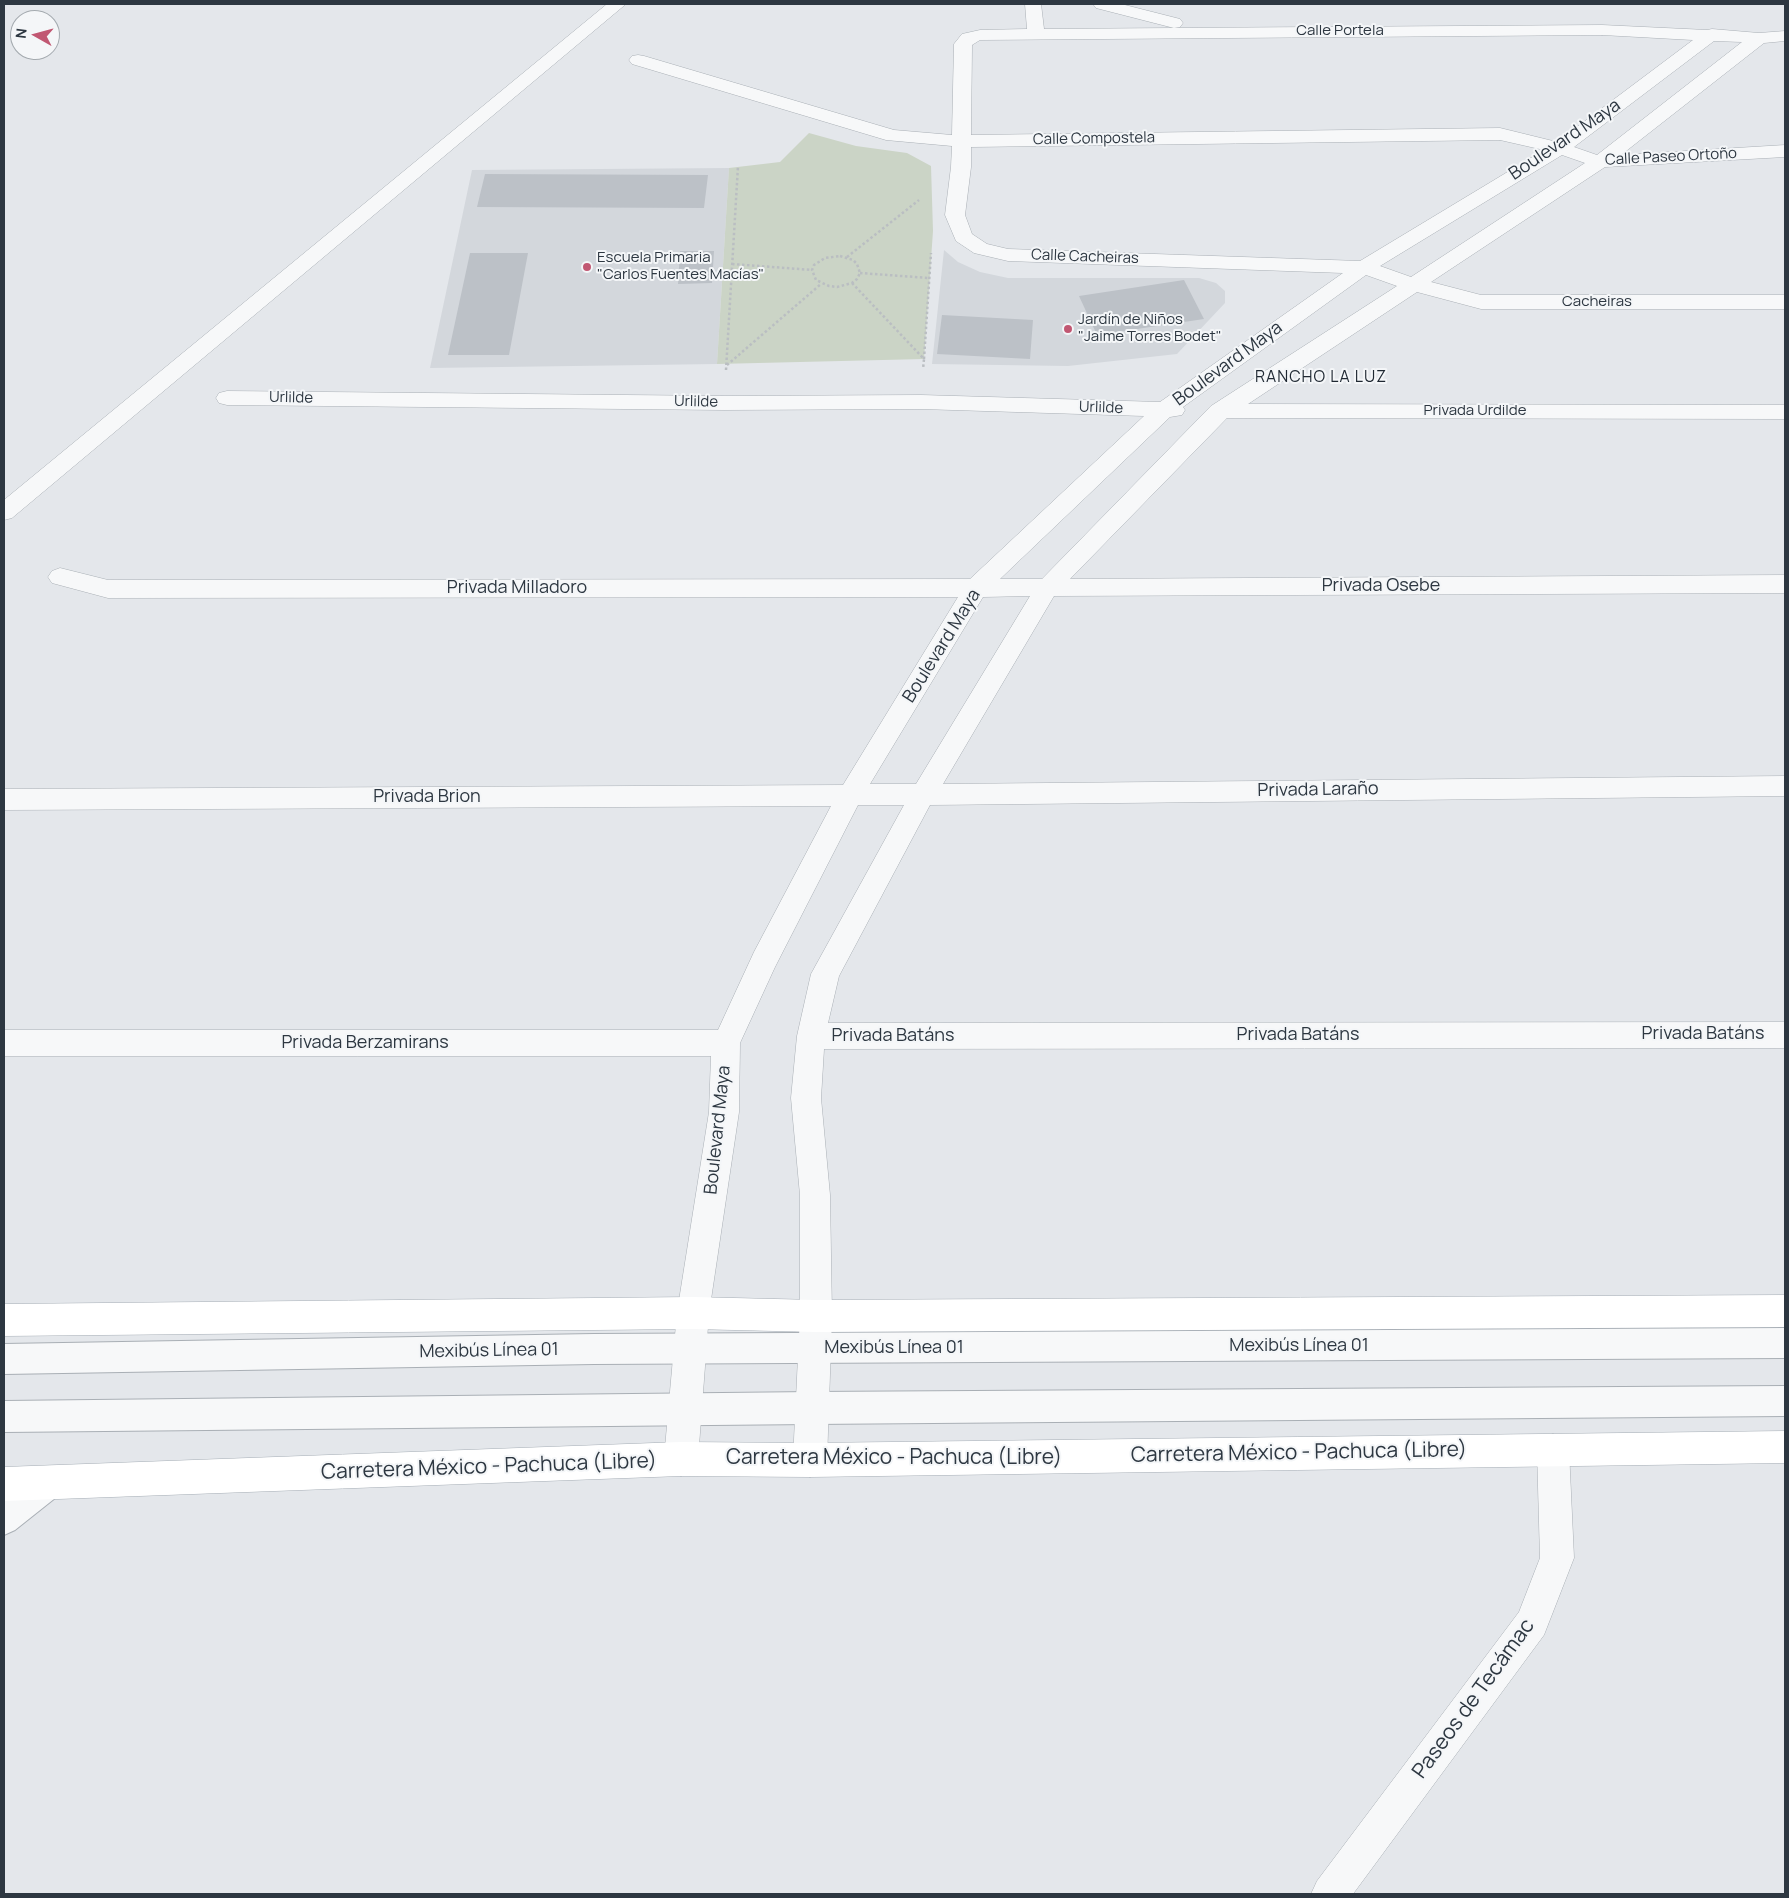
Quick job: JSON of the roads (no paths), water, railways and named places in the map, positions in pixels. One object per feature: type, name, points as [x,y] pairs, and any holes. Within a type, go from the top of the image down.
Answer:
[{"type":"main road","points":[[4,1320],[693,1313],[816,1316],[1785,1311]]},
{"type":"main road","name":"Carretera México - Pachuca (Libre)","points":[[4,1484],[48,1484],[681,1459],[810,1460],[1785,1447]]},
{"type":"street","points":[[4,512],[616,4]]},
{"type":"street","points":[[1033,4],[1036,33]]},
{"type":"street","points":[[1102,4],[1206,32]]},
{"type":"street","name":"Calle Portela","points":[[962,141],[963,44],[968,38],[980,34],[1602,30],[1712,34],[1759,38],[1785,36]]},
{"type":"street","name":"Boulevard Maya","points":[[681,1459],[693,1313],[724,1112],[726,1043],[764,961],[850,795],[976,588],[1164,410],[1364,267],[1560,148],[1712,34]]},
{"type":"street","name":"Boulevard Maya","points":[[810,1460],[816,1316],[816,1195],[806,1098],[811,1036],[825,974],[923,794],[1048,587],[1221,411],[1600,162],[1759,38]]},
{"type":"street","name":"Calle Compostela","points":[[638,60],[893,136],[962,141],[1500,134],[1560,148]]},
{"type":"street","name":"Calle Cacheiras","points":[[962,141],[955,215],[964,237],[981,249],[1008,255],[1364,267],[1412,284]]},
{"type":"street","name":"Calle Paseo Ortoño","points":[[1560,148],[1600,162],[1785,151]]},
{"type":"street","name":"Cacheiras","points":[[1412,284],[1481,302],[1785,302]]},
{"type":"street","name":"Urlilde","points":[[227,398],[724,403],[922,402],[1164,410]]},
{"type":"street","name":"Privada Urdilde","points":[[1164,410],[1785,412]]},
{"type":"street","name":"Privada Milladoro","points":[[60,577],[108,589],[976,588]]},
{"type":"street","name":"Privada Osebe","points":[[976,588],[1785,584]]},
{"type":"street","name":"Privada Laraño","points":[[850,795],[1785,786]]},
{"type":"street","name":"Privada Brion","points":[[4,799],[850,795]]},
{"type":"street","name":"Privada Batáns","points":[[811,1036],[1742,1034],[1785,1036]]},
{"type":"street","name":"Privada Berzamirans","points":[[4,1044],[726,1043]]},
{"type":"street","name":"Paseos de Tecámac","points":[[1330,1894],[1532,1624],[1558,1558],[1553,1450]]},
{"type":"lane","name":"Mexibús Línea 01","points":[[4,1359],[815,1348],[1785,1343]]},
{"type":"lane","points":[[4,1417],[812,1408],[1785,1401]]},
{"type":"lane","points":[[4,1519],[48,1484]]},
{"type":"place","name":"Escuela Primaria \"Carlos Fuentes Macías\"","points":[[587,267]]},
{"type":"place","name":"Jardín de Niños \"Jaime Torres Bodet\"","points":[[1068,329]]},
{"type":"district","name":"RANCHO LA LUZ","points":[[1321,378]]}]
